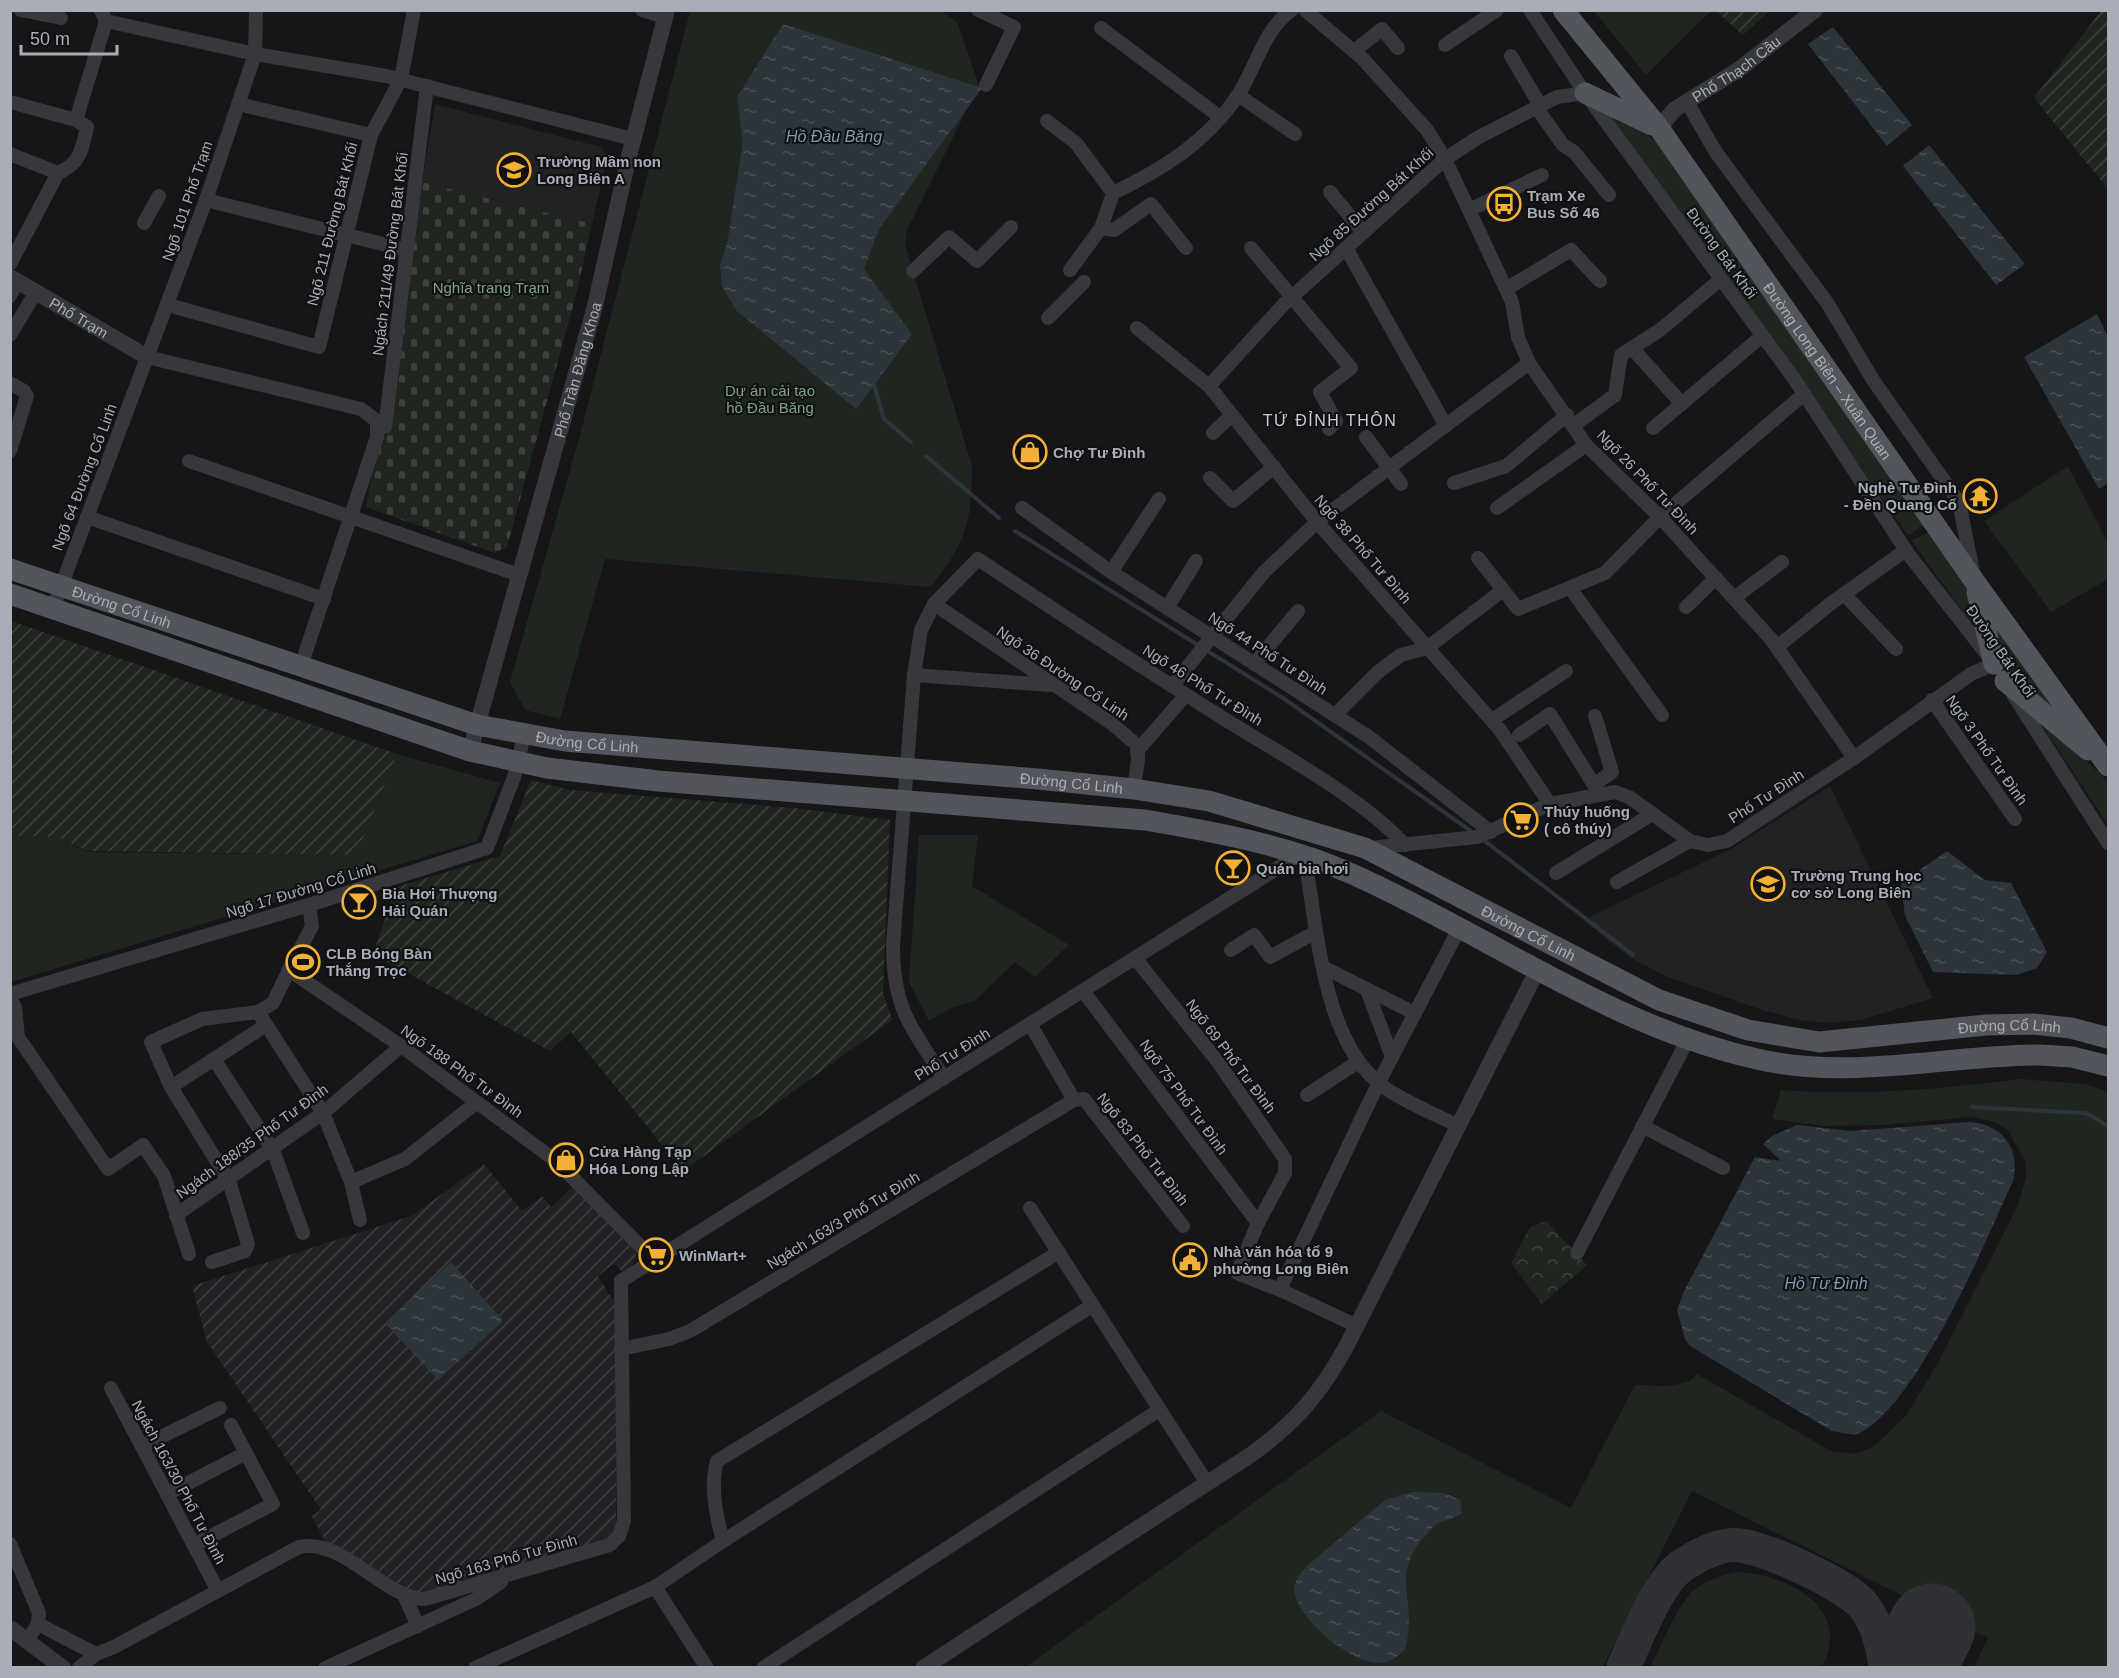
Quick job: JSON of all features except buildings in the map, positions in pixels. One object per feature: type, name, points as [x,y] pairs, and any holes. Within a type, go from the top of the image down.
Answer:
[{"type":"main road","name":"Đường Long Biên – Xuân Quan","points":[[1563,10],[1659,128],[1975,582],[2109,767]]},
{"type":"main road","points":[[1586,93],[1659,128]]},
{"type":"main road","name":"Đường Cổ Linh","points":[[10,569],[477,726],[524,736],[1134,789],[1209,801],[1365,848],[1659,1000],[1749,1030],[1818,1042],[1986,1025],[2033,1024],[2071,1028],[2109,1038]]},
{"type":"main road","points":[[1975,582],[2000,673],[2109,767]]},
{"type":"main road","name":"Đường Cổ Linh","points":[[10,594],[470,751],[517,763],[658,781],[1145,820],[1217,832],[1302,855],[1350,873],[1460,927],[1615,1010],[1688,1039],[1757,1059],[1822,1069],[2008,1055],[2072,1057],[2109,1066]]},
{"type":"main road","points":[[1615,1010],[1627,984]]},
{"type":"street","points":[[21,10],[61,18]]},
{"type":"street","name":"Ngõ 101 Phố Trạm","points":[[147,357],[206,200],[255,54],[256,10]]},
{"type":"street","name":"Ngõ 211 Đường Bát Khối","points":[[168,305],[319,347],[370,135],[401,79],[414,10]]},
{"type":"street","points":[[642,10],[666,14]]},
{"type":"street","points":[[978,10],[1014,27],[986,85]]},
{"type":"street","points":[[1070,270],[1101,228],[1113,193],[1154,173],[1188,151],[1238,95],[1279,18],[1292,10]]},
{"type":"street","name":"Ngõ 26 Phố Tư Đình","points":[[1305,10],[1354,51],[1427,130],[1445,159],[1512,302],[1518,338],[1529,363],[1571,420],[1586,445],[1660,517],[1777,647],[1854,758]]},
{"type":"street","points":[[1445,45],[1497,10]]},
{"type":"street","name":"Đường Bát Khối","points":[[1530,10],[1586,93],[1804,394],[1906,550],[2000,673],[2109,843]]},
{"type":"street","name":"Phố Thạch Cầu","points":[[1659,128],[1675,109],[1738,70],[1815,10]]},
{"type":"street","name":"Phố Trần Đăng Khoa","points":[[470,751],[595,306],[633,139],[666,14]]},
{"type":"street","points":[[76,120],[104,16],[255,54],[401,79],[633,139]]},
{"type":"street","points":[[1101,28],[1220,117]]},
{"type":"street","points":[[1354,51],[1382,29],[1398,48]]},
{"type":"street","points":[[1511,56],[1538,106],[1563,145],[1574,152],[1609,195]]},
{"type":"street","name":"Ngách 211/49 Đường Bát Khối","points":[[385,427],[427,86]]},
{"type":"street","name":"Ngõ 85 Đường Bát Khối","points":[[1209,386],[1292,296],[1445,159],[1479,137],[1557,97],[1586,93]]},
{"type":"street","points":[[1238,95],[1295,134]]},
{"type":"street","points":[[10,102],[76,120],[87,127],[81,153],[72,167],[58,173],[10,264]]},
{"type":"street","points":[[1687,102],[1715,152],[1828,304],[1873,380],[1959,502],[1975,582]]},
{"type":"street","points":[[238,104],[370,135]]},
{"type":"street","points":[[1047,121],[1076,143],[1113,193]]},
{"type":"street","points":[[10,154],[58,173]]},
{"type":"street","points":[[1469,210],[1542,175]]},
{"type":"street","points":[[1330,192],[1363,232]]},
{"type":"street","points":[[144,223],[159,196]]},
{"type":"street","points":[[206,200],[407,250]]},
{"type":"street","points":[[1101,228],[1114,230],[1151,204],[1186,248]]},
{"type":"street","points":[[913,271],[949,237],[977,261],[1011,227]]},
{"type":"street","points":[[1251,248],[1351,368],[1320,392],[1336,421],[1329,429]]},
{"type":"street","points":[[1346,248],[1446,426]]},
{"type":"street","points":[[1506,289],[1571,250],[1600,281]]},
{"type":"street","points":[[1454,483],[1506,466],[1571,420],[1615,395],[1621,355],[1660,330],[1721,279]]},
{"type":"street","points":[[1048,318],[1084,282]]},
{"type":"street","name":"Phố Trạm","points":[[13,285],[36,292],[147,357]]},
{"type":"street","points":[[10,335],[36,292]]},
{"type":"street","name":"Ngõ 38 Phố Tư Đình","points":[[1137,328],[1209,386],[1317,522],[1492,720],[1550,804]]},
{"type":"street","points":[[1653,428],[1762,336]]},
{"type":"street","points":[[1632,348],[1682,404]]},
{"type":"street","points":[[147,357],[361,409],[371,414],[377,421],[377,437],[301,666]]},
{"type":"street","name":"Ngõ 64 Đường Cổ Linh","points":[[53,608],[147,357]]},
{"type":"street","points":[[1172,686],[1264,573],[1317,522],[1529,363]]},
{"type":"street","points":[[10,383],[24,391],[27,396],[10,451]]},
{"type":"street","points":[[1479,558],[1518,609],[1605,573],[1660,517],[1804,394]]},
{"type":"street","points":[[1213,433],[1232,415]]},
{"type":"street","points":[[1366,437],[1401,484]]},
{"type":"street","points":[[1497,508],[1586,445]]},
{"type":"street","points":[[189,461],[519,575]]},
{"type":"street","points":[[1210,478],[1233,501],[1274,467]]},
{"type":"street","points":[[1111,572],[1159,499]]},
{"type":"street","name":"Ngõ 44 Phố Tư Đình","points":[[1022,508],[1209,639],[1254,664],[1369,737],[1485,834]]},
{"type":"street","points":[[87,517],[324,599]]},
{"type":"street","points":[[1777,647],[1844,594],[1906,550]]},
{"type":"street","name":"Ngõ 46 Phố Tư Đình","points":[[934,604],[978,559],[1186,695],[1304,768],[1389,827],[1405,845]]},
{"type":"street","points":[[1167,608],[1196,561]]},
{"type":"street","points":[[1734,598],[1782,562]]},
{"type":"street","points":[[1686,606],[1716,578]]},
{"type":"street","points":[[1569,588],[1662,715]]},
{"type":"street","points":[[1335,715],[1378,672],[1401,655],[1427,648],[1503,590]]},
{"type":"street","points":[[1844,594],[1896,649]]},
{"type":"street","points":[[934,604],[921,630],[914,675],[893,945],[895,983],[905,1018],[944,1078]]},
{"type":"street","name":"Ngõ 36 Đường Cổ Linh","points":[[934,604],[1111,723],[1137,745],[1137,751]]},
{"type":"street","points":[[1254,664],[1298,611]]},
{"type":"street","points":[[1492,720],[1566,671]]},
{"type":"street","name":"Phố Tư Đình","points":[[1690,841],[1708,845],[1727,841],[1854,758],[1971,674],[2000,673]]},
{"type":"street","points":[[914,675],[1052,685]]},
{"type":"street","points":[[1134,789],[1137,751],[1186,695]]},
{"type":"street","name":"Ngõ 3 Phố Tư Đình","points":[[1932,700],[2015,819]]},
{"type":"street","points":[[1519,735],[1550,714],[1597,788],[1629,797],[1690,841],[1617,882]]},
{"type":"street","points":[[1365,848],[1485,834],[1550,804],[1597,788],[1612,772],[1595,716]]},
{"type":"street","name":"Ngõ 17 Đường Cổ Linh","points":[[10,996],[487,848],[517,763],[524,736]]},
{"type":"street","points":[[1556,873],[1652,814]]},
{"type":"street","points":[[1302,855],[1331,1002],[1358,1062],[1379,1082],[1458,1126]]},
{"type":"street","name":"Phố Tư Đình","points":[[621,1281],[1302,855]]},
{"type":"street","points":[[212,1262],[245,1251],[248,1244],[228,1181],[171,1086],[151,1042],[202,1019],[258,1012],[273,1003],[312,926],[309,905]]},
{"type":"street","points":[[1285,1292],[1282,1285],[1379,1082],[1460,927]]},
{"type":"street","points":[[1231,950],[1254,934],[1270,957],[1316,932]]},
{"type":"street","name":"Ngõ 69 Phố Tư Đình","points":[[1135,958],[1218,1062],[1280,1149],[1286,1166],[1258,1223]]},
{"type":"street","points":[[1323,968],[1414,1014]]},
{"type":"street","points":[[923,1668],[1271,1440],[1301,1414],[1323,1387],[1357,1326],[1538,969]]},
{"type":"street","name":"Ngõ 188 Phố Tư Đình","points":[[289,970],[401,1046],[556,1161],[655,1261]]},
{"type":"street","points":[[1367,990],[1392,1057]]},
{"type":"street","name":"Ngõ 75 Phố Tư Đình","points":[[1083,991],[1258,1223]]},
{"type":"street","name":"Ngách 188/35 Phố Tư Đình","points":[[10,996],[15,1008],[18,1037],[108,1169],[143,1144],[164,1176],[176,1215],[273,1150],[323,1113],[401,1046]]},
{"type":"street","points":[[258,1012],[323,1113],[351,1182],[360,1220]]},
{"type":"street","points":[[1030,1024],[1074,1100]]},
{"type":"street","points":[[171,1086],[266,1025]]},
{"type":"street","points":[[1577,1253],[1688,1039]]},
{"type":"street","points":[[214,1059],[273,1150],[303,1233]]},
{"type":"street","points":[[1307,1095],[1358,1062]]},
{"type":"street","name":"Ngõ 83 Phố Tư Đình","points":[[1074,1100],[1084,1100],[1184,1226]]},
{"type":"street","name":"Ngách 163/3 Phố Tư Đình","points":[[621,1349],[669,1340],[690,1331],[1074,1100]]},
{"type":"street","points":[[351,1182],[405,1159],[476,1103]]},
{"type":"street","points":[[1642,1126],[1723,1168]]},
{"type":"street","points":[[1030,1208],[1207,1483]]},
{"type":"street","points":[[176,1215],[189,1254]]},
{"type":"street","points":[[1258,1223],[1237,1273],[1285,1292],[1357,1326]]},
{"type":"street","points":[[723,1540],[713,1474],[717,1461],[1059,1252]]},
{"type":"street","name":"Ngõ 163 Phố Tư Đình","points":[[79,1668],[96,1654],[114,1647],[299,1547],[309,1546],[349,1560],[404,1595],[417,1599],[431,1598],[603,1548],[620,1536],[624,1521],[621,1281]]},
{"type":"street","points":[[475,1668],[655,1587],[723,1540],[1093,1305]]},
{"type":"street","name":"Ngách 163/30 Phố Tư Đình","points":[[111,1388],[218,1591]]},
{"type":"street","points":[[142,1446],[220,1408]]},
{"type":"street","points":[[763,1668],[1160,1410]]},
{"type":"street","points":[[194,1545],[273,1504],[231,1425]]},
{"type":"street","points":[[167,1494],[246,1453]]},
{"type":"street","points":[[10,1544],[39,1613],[38,1624],[27,1641]]},
{"type":"street","points":[[325,1668],[476,1599],[514,1574]]},
{"type":"street","points":[[655,1587],[707,1668]]},
{"type":"street","points":[[404,1595],[418,1626]]},
{"type":"street","points":[[38,1624],[96,1654]]},
{"type":"street","points":[[10,1628],[63,1668]]},
{"type":"shaded area","name":"Trường Mầm non Long Biên A","points":[[435,104],[601,147],[607,158],[592,224],[422,182]]},
{"type":"shaded area","name":"Trường Trung học cơ sở Long Biên","points":[[1830,786],[1933,998],[1861,1020],[1831,1023],[1804,1021],[1765,1011],[1665,976],[1629,957],[1583,920],[1731,849]]},
{"type":"shaded area","points":[[484,1164],[522,1211],[542,1196],[551,1207],[575,1185],[636,1252],[635,1261],[624,1274],[617,1266],[612,1265],[598,1276],[616,1305],[617,1316],[616,1524],[613,1531],[602,1542],[419,1595],[328,1547],[312,1516],[321,1510],[207,1342],[192,1286],[411,1216]]},
{"type":"green space","name":"Dự án cải tạo hồ Đầu Băng","points":[[940,10],[957,22],[979,85],[907,230],[905,245],[972,466],[968,518],[952,558],[930,587],[605,559],[560,719],[525,710],[510,682],[580,435],[690,11]]},
{"type":"green space","points":[[1594,11],[1711,11],[1646,75]]},
{"type":"green space","points":[[1716,11],[1770,11],[1743,35]]},
{"type":"green space","points":[[2101,11],[2108,11],[2108,189],[2034,98]]},
{"type":"green space","points":[[1597,105],[1638,128],[1655,141],[1739,253],[1720,268]]},
{"type":"green space","name":"Nghĩa trang Trạm","points":[[422,182],[592,224],[575,299],[507,547],[495,553],[366,507]]},
{"type":"green space","points":[[1742,257],[1925,524],[1908,536],[1722,271]]},
{"type":"green space","points":[[2068,466],[2108,543],[2108,579],[2051,612],[1984,521]]},
{"type":"green space","points":[[1931,532],[1965,581],[1977,631],[1911,540]]},
{"type":"green space","points":[[1983,603],[2084,743],[2002,664]]},
{"type":"green space","points":[[11,621],[397,754],[356,855],[87,851],[57,837],[11,836]]},
{"type":"green space","points":[[2037,718],[2048,723],[2108,782],[2108,825]]},
{"type":"green space","points":[[397,754],[500,783],[477,841],[11,982],[11,836],[57,837],[87,852],[356,855]]},
{"type":"green space","points":[[531,780],[570,790],[794,808],[890,820],[883,993],[892,1020],[683,1171],[571,1032],[550,1051],[373,954],[396,887],[500,856]]},
{"type":"green space","points":[[919,835],[978,835],[972,886],[1069,945],[1035,977],[1015,962],[975,1001],[951,1008],[929,1021],[909,982]]},
{"type":"green space","points":[[2020,1079],[2086,1084],[2108,1092],[2108,1667],[1974,1667],[1988,1638],[1692,1491],[1603,1667],[1024,1668],[1381,1411],[1571,1508],[1635,1385],[1677,1385],[1692,1379],[1697,1374],[1831,1451],[1855,1454],[1873,1447],[1906,1416],[1939,1361],[2018,1205],[2026,1177],[2025,1161],[2008,1130],[1995,1122],[1971,1117],[1884,1125],[1824,1126],[1772,1119],[1781,1090],[1841,1092],[1900,1090]]},
{"type":"green space","points":[[1546,1221],[1587,1265],[1542,1304],[1511,1263],[1530,1227]]},
{"type":"green space","points":[[1737,1572],[1776,1579],[1810,1598],[1822,1612],[1829,1628],[1829,1646],[1822,1667],[1650,1667],[1677,1612],[1691,1593],[1707,1582]]},
{"type":"water","name":"Hồ Đầu Băng","points":[[783,24],[982,88],[879,229],[864,269],[912,334],[856,409],[736,310],[722,286],[720,265],[727,244],[743,142],[737,97]]},
{"type":"water","points":[[1833,27],[1912,125],[1887,146],[1808,44]]},
{"type":"water","points":[[1929,145],[2025,264],[1996,285],[1903,166]]},
{"type":"water","points":[[2097,314],[2108,337],[2108,483],[2099,489],[2024,357]]},
{"type":"water","points":[[1947,851],[1985,880],[2011,883],[2047,952],[2037,968],[2016,975],[1933,972],[1905,916],[1901,883]]},
{"type":"water","name":"Hồ Tư Đình","points":[[1969,1122],[1991,1127],[2006,1140],[2014,1158],[2013,1181],[1967,1282],[1924,1361],[1901,1394],[1878,1420],[1855,1435],[1832,1431],[1690,1346],[1685,1339],[1677,1310],[1684,1291],[1755,1157],[1781,1161],[1763,1144],[1772,1136],[1797,1125],[1851,1131]]},
{"type":"water","points":[[451,1262],[501,1318],[502,1322],[438,1380],[385,1323]]},
{"type":"water","points":[[1413,1492],[1444,1493],[1460,1500],[1462,1513],[1433,1527],[1418,1544],[1410,1559],[1407,1573],[1409,1614],[1405,1649],[1389,1661],[1377,1663],[1340,1648],[1317,1628],[1300,1606],[1294,1591],[1295,1583],[1307,1566],[1385,1500]]},
{"type":"waterway","points":[[874,385],[884,419],[911,442]]},
{"type":"waterway","points":[[926,456],[999,518]]},
{"type":"waterway","points":[[1015,531],[1283,698],[1475,834]]},
{"type":"waterway","points":[[1481,838],[1633,955]]},
{"type":"waterway","points":[[1972,1107],[2086,1113],[2108,1126]]},
{"type":"taxiway","points":[[1623,1668],[1656,1597],[1674,1573],[1694,1558],[1721,1547],[1734,1545],[1782,1558],[1838,1586],[1862,1604],[1875,1626],[1886,1668]]},
{"type":"runway","points":[[1912,1668],[1932,1627]]},
{"type":"place","name":"Trường Mầm non Long Biên A","points":[[514,170]]},
{"type":"place","name":"Trạm Xe Bus Số 46","points":[[1504,204]]},
{"type":"place","name":"Chợ Tư Đình","points":[[1030,452]]},
{"type":"place","name":"Nghè Tư Đình - Đền Quang Cổ","points":[[1980,496]]},
{"type":"place","name":"Thúy huống ( cô thúy)","points":[[1521,820]]},
{"type":"place","name":"Quán bia hơi","points":[[1233,868]]},
{"type":"place","name":"Trường Trung học cơ sở Long Biên","points":[[1768,884]]},
{"type":"place","name":"Bia Hơi Thượng Hải Quán","points":[[359,902]]},
{"type":"place","name":"CLB Bóng Bàn Thắng Trọc","points":[[303,962]]},
{"type":"place","name":"Cửa Hàng Tạp Hóa Long Lập","points":[[566,1160]]},
{"type":"place","name":"WinMart+","points":[[656,1255]]},
{"type":"place","name":"Nhà văn hóa tổ 9 phường Long Biên","points":[[1190,1260]]},
{"type":"district","name":"TỨ ĐỈNH THÔN","points":[[1330,420]]}]
